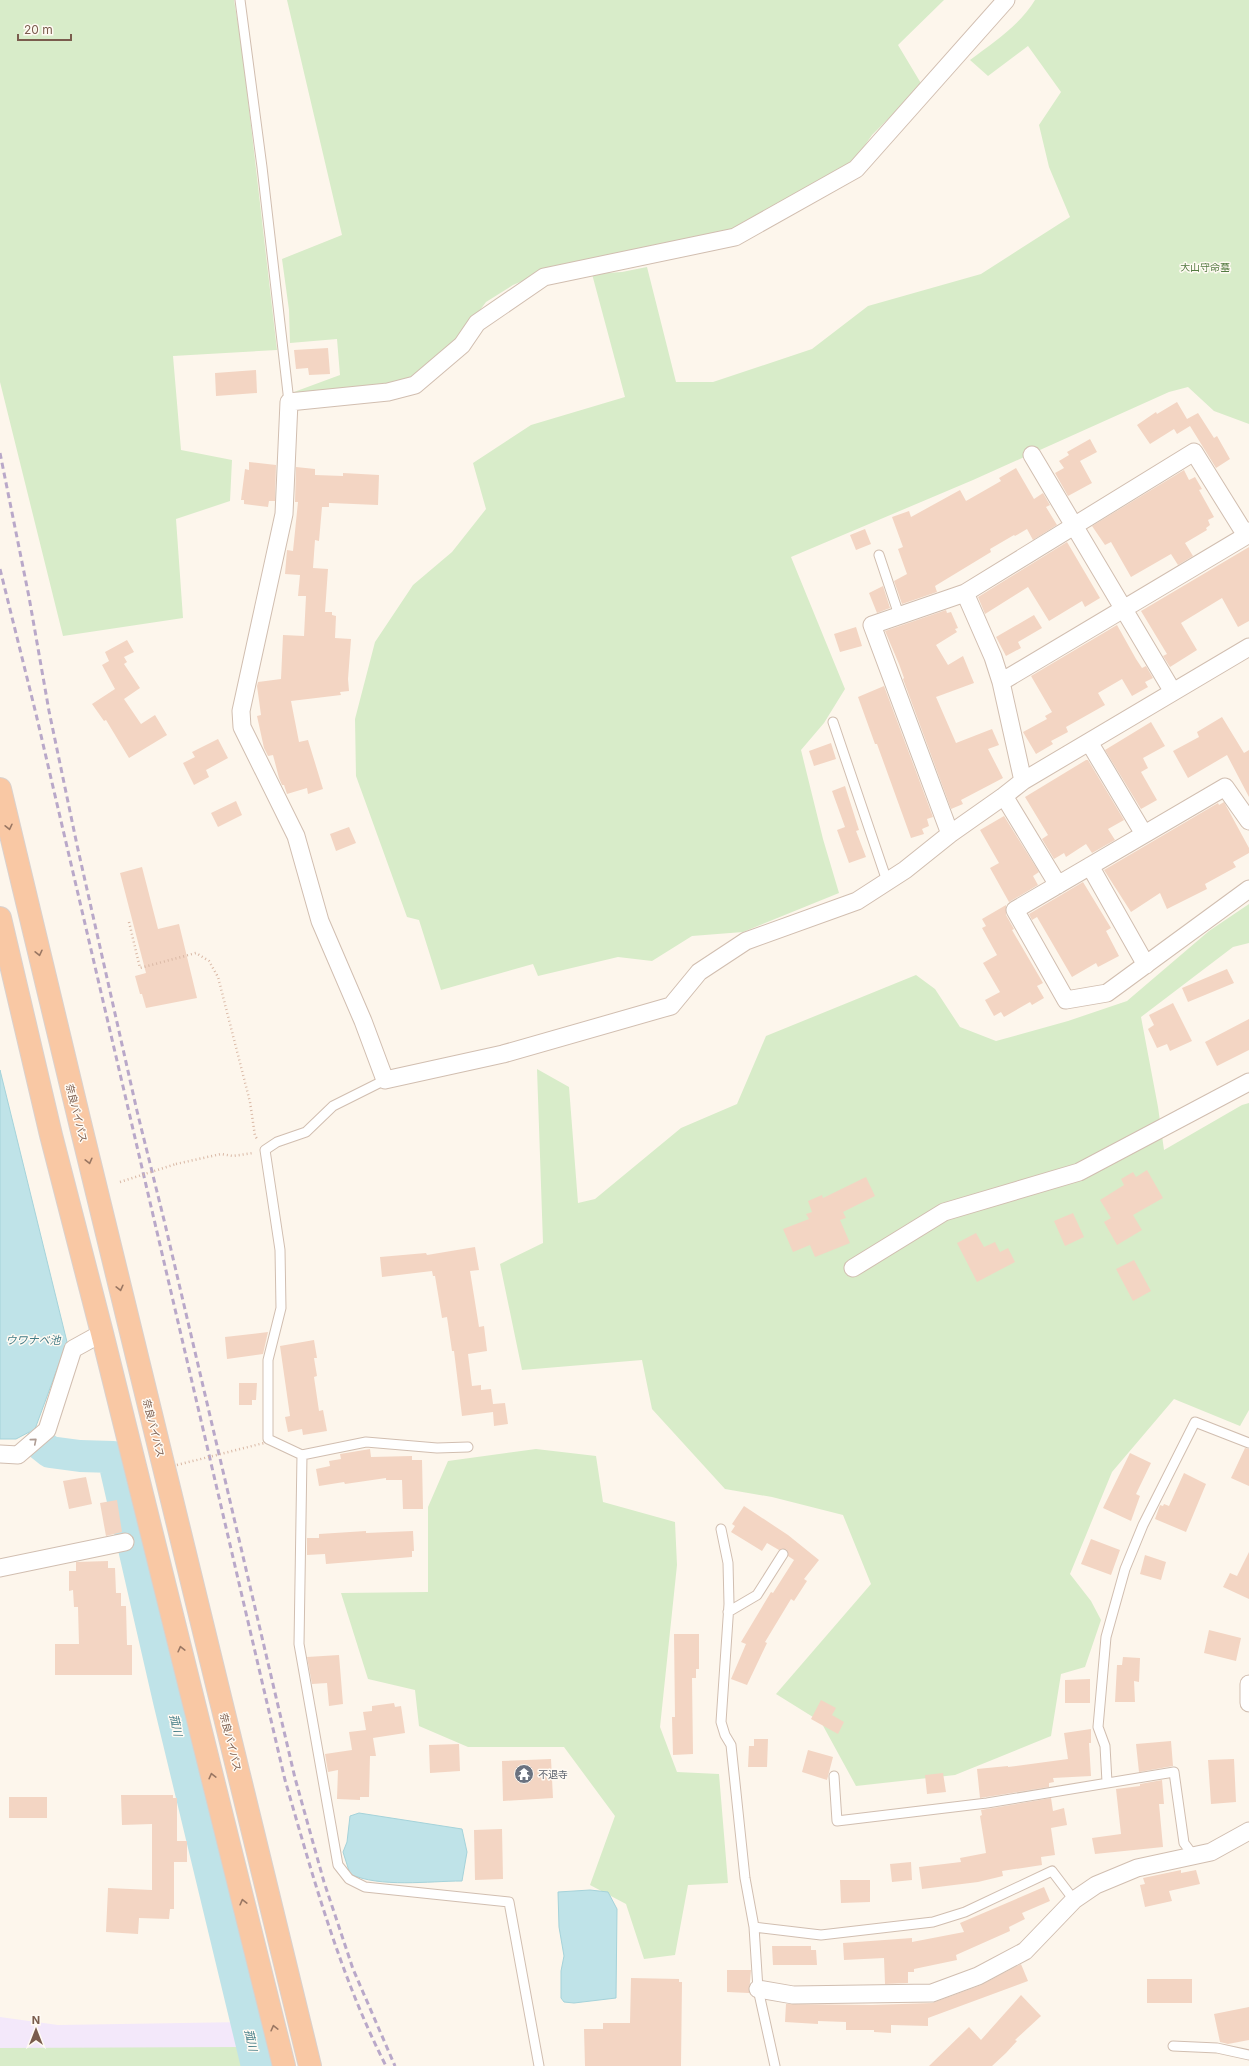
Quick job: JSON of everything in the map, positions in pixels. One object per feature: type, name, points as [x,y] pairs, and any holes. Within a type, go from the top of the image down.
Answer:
[{"type":"highway","name":"奈良バイパス","points":[[0,789],[310,2066]]},
{"type":"highway","points":[[0,918],[51,1135],[102,1333],[284,2066]]},
{"type":"street","points":[[1006,0],[856,169],[735,237],[544,277],[477,323],[462,345],[415,384],[388,392],[289,402],[284,514],[240,711],[242,727],[296,836],[320,921],[363,1021],[385,1080],[503,1054],[671,1006],[699,972],[746,941],[857,901],[888,881],[1023,781],[1249,647]]},
{"type":"street","points":[[950,834],[872,624],[965,593],[1194,452],[1242,529],[1249,533],[1001,682]]},
{"type":"street","points":[[1032,455],[1172,692]]},
{"type":"street","points":[[965,593],[993,656],[1001,682],[1023,781]]},
{"type":"street","points":[[1089,742],[1144,834]]},
{"type":"street","points":[[1249,819],[1225,787],[1015,910],[1066,1000],[1108,993],[1249,889]]},
{"type":"street","points":[[1004,796],[1058,885]]},
{"type":"street","points":[[1090,866],[1146,965]]},
{"type":"street","points":[[853,1268],[944,1212],[1079,1172],[1249,1082]]},
{"type":"street","points":[[0,1454],[18,1454],[47,1430],[73,1349],[102,1333]]},
{"type":"street","points":[[0,1568],[125,1542]]},
{"type":"street","points":[[1249,1684],[1249,1703]]},
{"type":"street","points":[[758,1989],[793,1995],[932,1994],[978,1976],[1025,1951],[1074,1900],[1096,1885],[1137,1868],[1211,1852],[1249,1831]]},
{"type":"lane","points":[[240,0],[262,167],[289,402]]},
{"type":"lane","points":[[879,555],[899,615]]},
{"type":"lane","points":[[833,722],[888,881]]},
{"type":"lane","points":[[385,1080],[333,1106],[306,1132],[277,1142],[265,1150],[280,1250],[281,1279],[281,1308],[268,1360],[268,1439],[302,1455],[366,1442],[437,1448],[468,1447]]},
{"type":"lane","points":[[1108,1782],[1105,1746],[1098,1727],[1106,1637],[1125,1569],[1137,1540],[1195,1422],[1249,1443]]},
{"type":"lane","points":[[302,1455],[299,1644],[338,1865],[349,1879],[365,1888],[509,1902],[539,2066]]},
{"type":"lane","points":[[721,1528],[728,1563],[728,1612],[721,1722],[725,1735],[732,1745],[745,1878],[754,1927],[758,1989],[775,2066]]},
{"type":"lane","points":[[728,1612],[757,1595],[783,1554]]},
{"type":"lane","points":[[834,1776],[836,1821],[987,1803],[1174,1772],[1184,1843],[1190,1851],[1198,1856]]},
{"type":"lane","points":[[754,1927],[822,1935],[933,1922],[965,1912],[1052,1871],[1074,1900]]},
{"type":"lane","points":[[1174,2046],[1217,2048],[1249,2055]]},
{"type":"path","points":[[120,1182],[176,1164],[221,1154],[233,1156],[265,1150],[255,1136],[250,1102],[218,977],[210,961],[196,953],[140,968],[129,922]]},
{"type":"path","points":[[177,1465],[264,1443]]},
{"type":"shaded area","points":[[0,2017],[58,2025],[245,2022],[255,2066],[0,2066]]},
{"type":"green space","points":[[0,0],[234,0],[242,48],[277,350],[173,356],[181,450],[232,460],[230,501],[176,519],[183,618],[63,636],[0,382]]},
{"type":"green space","points":[[287,0],[944,0],[898,45],[922,85],[872,135],[846,172],[728,236],[544,272],[513,285],[486,302],[457,341],[408,381],[297,395],[294,392],[340,375],[337,339],[290,343],[289,310],[282,259],[342,235]]},
{"type":"green space","name":"大山守命墓","points":[[1035,0],[1249,0],[1249,424],[1214,411],[1188,387],[1169,392],[973,480],[791,557],[845,689],[824,723],[801,750],[823,839],[839,893],[743,932],[692,936],[652,961],[618,957],[538,976],[533,964],[441,990],[419,920],[407,917],[356,776],[355,719],[375,642],[413,585],[452,552],[486,509],[473,463],[531,425],[625,397],[592,274],[622,272],[647,267],[676,382],[713,382],[812,349],[868,306],[981,274],[1070,217],[1049,167],[1039,125],[1061,92],[1028,46],[988,76],[970,60],[1014,25]]},
{"type":"green space","points":[[1249,904],[1249,943],[1233,947],[1141,1017],[1158,1107],[1164,1150],[1242,1105],[1249,1103],[1249,1410],[1240,1426],[1174,1399],[1112,1472],[1070,1574],[1091,1601],[1101,1620],[1085,1667],[1061,1674],[1051,1736],[955,1775],[856,1786],[821,1722],[776,1694],[871,1584],[843,1515],[772,1497],[725,1489],[652,1409],[642,1360],[522,1370],[500,1264],[543,1243],[537,1069],[569,1087],[578,1203],[595,1199],[681,1128],[737,1104],[766,1036],[916,975],[935,989],[960,1027],[996,1041],[1068,1021],[1127,1001],[1209,931]]},
{"type":"green space","points":[[536,1449],[596,1456],[603,1502],[675,1522],[677,1565],[660,1727],[677,1772],[719,1774],[728,1883],[688,1885],[675,1955],[644,1959],[626,1904],[590,1885],[615,1816],[564,1747],[468,1747],[419,1726],[415,1690],[368,1679],[341,1593],[428,1592],[428,1507],[448,1461]]},
{"type":"green space","points":[[244,2047],[248,2066],[0,2066],[0,2048]]},
{"type":"water","name":"ウワナベ池","points":[[0,1070],[67,1342],[35,1429],[16,1439],[0,1439]]},
{"type":"water","points":[[359,1813],[462,1829],[467,1852],[462,1881],[405,1883],[376,1881],[350,1874],[343,1852],[347,1842],[350,1816]]},
{"type":"water","points":[[590,1890],[608,1892],[617,1909],[616,1998],[574,2003],[564,2002],[561,1998],[561,1971],[564,1956],[559,1927],[558,1892]]},
{"type":"building","points":[[328,348],[330,374],[309,375],[308,368],[296,369],[294,350]]},
{"type":"building","points":[[256,370],[257,393],[216,396],[215,373]]},
{"type":"building","points":[[1177,402],[1187,419],[1198,413],[1214,438],[1217,436],[1230,459],[1216,468],[1190,426],[1177,434],[1174,429],[1150,444],[1137,425],[1156,412],[1157,414]]},
{"type":"building","points":[[1090,439],[1097,452],[1080,461],[1092,483],[1068,496],[1055,473],[1064,468],[1059,461],[1069,455],[1067,452]]},
{"type":"building","points":[[249,462],[276,465],[275,501],[269,501],[268,507],[244,504],[244,500],[241,500],[245,469],[249,470]]},
{"type":"building","points":[[296,467],[315,469],[315,475],[343,476],[343,473],[379,475],[378,505],[329,503],[329,507],[322,507],[319,541],[315,540],[313,568],[328,569],[325,612],[332,612],[332,615],[336,616],[335,638],[351,639],[348,679],[349,691],[340,692],[341,695],[291,701],[299,742],[308,740],[323,789],[308,794],[307,788],[287,794],[284,785],[282,785],[279,778],[273,755],[268,756],[264,748],[257,716],[261,715],[257,686],[258,682],[281,679],[283,635],[304,636],[306,596],[298,596],[300,575],[285,574],[287,550],[293,551],[298,502],[295,502]]},
{"type":"building","points":[[1016,468],[1034,499],[1043,493],[1050,505],[1046,507],[1057,525],[1033,540],[1027,529],[1015,536],[1014,535],[990,549],[991,552],[935,586],[937,592],[902,604],[894,581],[907,574],[898,549],[903,547],[892,517],[909,511],[911,517],[960,490],[966,501],[1001,481],[999,478]]},
{"type":"building","points":[[1184,470],[1189,480],[1195,477],[1202,489],[1199,490],[1214,517],[1208,520],[1210,525],[1206,528],[1207,530],[1185,543],[1193,556],[1178,565],[1171,554],[1131,577],[1111,542],[1105,545],[1092,526]]},
{"type":"building","points":[[865,529],[871,544],[856,550],[850,535]]},
{"type":"building","points":[[1067,542],[1100,598],[1085,607],[1082,601],[1049,621],[1028,587],[985,614],[978,597]]},
{"type":"building","points":[[1249,547],[1249,621],[1238,627],[1222,598],[1181,623],[1197,650],[1170,667],[1163,656],[1167,654],[1141,611]]},
{"type":"building","points":[[883,586],[890,608],[877,613],[869,593]]},
{"type":"building","points":[[946,610],[947,613],[951,612],[958,628],[955,629],[957,632],[936,645],[948,665],[963,656],[974,683],[936,697],[956,743],[992,729],[999,745],[988,749],[1003,778],[961,800],[963,804],[951,809],[903,679],[904,678],[899,664],[885,631]]},
{"type":"building","points":[[1034,615],[1042,628],[1018,642],[1021,648],[1006,656],[996,637]]},
{"type":"building","points":[[1117,625],[1142,668],[1146,666],[1153,678],[1145,682],[1148,687],[1132,696],[1122,679],[1098,693],[1105,705],[1066,727],[1068,732],[1051,741],[1053,744],[1036,754],[1023,732],[1047,719],[1045,716],[1052,712],[1031,676]]},
{"type":"building","points":[[856,627],[862,646],[840,652],[834,634]]},
{"type":"building","points":[[127,640],[134,652],[124,657],[127,662],[124,664],[140,688],[124,699],[141,724],[155,715],[167,735],[129,758],[106,720],[104,721],[92,704],[115,689],[102,665],[109,661],[105,652]]},
{"type":"building","points":[[884,686],[933,817],[927,819],[929,826],[922,829],[924,834],[911,838],[877,744],[875,744],[858,697]]},
{"type":"building","points":[[1222,717],[1244,753],[1249,750],[1249,797],[1227,755],[1188,778],[1173,751],[1199,737],[1197,732]]},
{"type":"building","points":[[1151,722],[1165,746],[1143,758],[1148,768],[1141,772],[1157,800],[1141,809],[1105,750]]},
{"type":"building","points":[[218,739],[228,758],[206,770],[209,777],[194,785],[183,763],[195,757],[192,752]]},
{"type":"building","points":[[831,743],[836,759],[814,766],[809,751]]},
{"type":"building","points":[[1088,760],[1124,820],[1108,829],[1115,840],[1092,853],[1086,844],[1066,857],[1064,853],[1054,859],[1042,839],[1048,835],[1025,797]]},
{"type":"building","points":[[845,786],[859,830],[856,831],[866,857],[849,863],[837,830],[845,827],[832,791]]},
{"type":"building","points":[[236,801],[242,815],[218,827],[211,813]]},
{"type":"building","points":[[1224,802],[1249,848],[1249,853],[1233,862],[1236,867],[1205,884],[1207,889],[1167,909],[1160,893],[1131,912],[1104,870],[1218,803],[1219,805]]},
{"type":"building","points":[[1004,816],[1039,872],[1033,876],[1038,885],[1009,902],[990,868],[999,863],[980,830]]},
{"type":"building","points":[[349,827],[356,843],[336,851],[330,834]]},
{"type":"building","points":[[142,867],[158,929],[179,924],[197,998],[146,1008],[142,994],[140,994],[135,976],[146,973],[120,873]]},
{"type":"building","points":[[1083,882],[1111,928],[1106,931],[1119,956],[1098,967],[1096,963],[1072,977],[1037,917],[1032,920],[1029,914]]},
{"type":"building","points":[[1006,905],[1006,915],[1014,929],[1012,930],[1043,983],[1037,986],[1044,998],[1032,1005],[1030,1002],[1004,1017],[1001,1012],[994,1016],[985,1000],[1000,992],[983,963],[997,955],[982,928],[986,926],[982,919]]},
{"type":"building","points":[[1227,969],[1234,983],[1188,1002],[1182,988]]},
{"type":"building","points":[[1173,1003],[1192,1041],[1170,1051],[1167,1044],[1157,1048],[1148,1029],[1154,1025],[1149,1015]]},
{"type":"building","points":[[1249,1019],[1249,1050],[1217,1066],[1205,1042]]},
{"type":"building","points":[[1147,1170],[1163,1198],[1133,1215],[1142,1230],[1117,1245],[1104,1222],[1111,1218],[1100,1200],[1124,1185],[1121,1179],[1133,1172],[1136,1177]]},
{"type":"building","points":[[866,1177],[875,1196],[843,1212],[846,1218],[840,1220],[850,1243],[815,1257],[810,1245],[793,1252],[783,1229],[809,1219],[806,1214],[812,1212],[808,1201],[822,1195],[823,1198]]},
{"type":"building","points":[[1073,1213],[1084,1237],[1065,1246],[1054,1221]]},
{"type":"building","points":[[976,1233],[984,1247],[995,1242],[1000,1252],[1008,1248],[1015,1262],[977,1282],[957,1243]]},
{"type":"building","points":[[475,1247],[479,1270],[470,1271],[479,1327],[484,1326],[487,1351],[468,1354],[472,1386],[481,1385],[481,1390],[491,1389],[493,1404],[505,1403],[508,1424],[494,1426],[493,1412],[462,1416],[454,1351],[452,1351],[447,1317],[442,1318],[435,1276],[433,1276],[432,1271],[382,1277],[380,1257],[426,1253],[427,1255]]},
{"type":"building","points":[[1134,1260],[1151,1291],[1133,1301],[1116,1269]]},
{"type":"building","points":[[268,1332],[263,1354],[227,1359],[225,1337]]},
{"type":"building","points":[[314,1340],[317,1358],[314,1358],[317,1376],[314,1377],[319,1411],[323,1410],[327,1431],[303,1435],[302,1429],[288,1432],[285,1417],[290,1416],[280,1346]]},
{"type":"building","points":[[239,1383],[257,1383],[256,1400],[252,1400],[252,1405],[239,1405]]},
{"type":"building","points":[[1245,1448],[1249,1449],[1249,1486],[1231,1478]]},
{"type":"building","points":[[370,1449],[371,1457],[412,1456],[412,1460],[422,1460],[423,1509],[403,1509],[402,1480],[386,1480],[386,1478],[319,1486],[316,1469],[330,1466],[329,1461],[341,1459],[340,1454]]},
{"type":"building","points":[[1130,1453],[1151,1463],[1136,1494],[1140,1496],[1131,1521],[1103,1508]]},
{"type":"building","points":[[1184,1473],[1206,1484],[1186,1532],[1155,1519],[1160,1505],[1163,1506],[1164,1504],[1169,1506]]},
{"type":"building","points":[[86,1477],[92,1504],[69,1509],[63,1481]]},
{"type":"building","points":[[117,1500],[122,1532],[106,1536],[100,1503]]},
{"type":"building","points":[[744,1506],[788,1535],[819,1560],[804,1579],[807,1581],[794,1601],[791,1599],[765,1642],[767,1643],[747,1685],[731,1679],[746,1644],[741,1642],[771,1592],[773,1593],[794,1560],[788,1556],[786,1549],[779,1550],[767,1543],[762,1551],[731,1532],[735,1526],[732,1524]]},
{"type":"building","points":[[366,1531],[366,1533],[413,1531],[414,1551],[412,1551],[412,1557],[326,1564],[325,1554],[307,1555],[307,1538],[319,1538],[319,1534]]},
{"type":"building","points":[[1091,1539],[1120,1550],[1111,1575],[1081,1564]]},
{"type":"building","points":[[1249,1552],[1249,1599],[1223,1587],[1230,1573],[1237,1576]]},
{"type":"building","points":[[1145,1555],[1166,1562],[1161,1580],[1140,1574]]},
{"type":"building","points":[[108,1561],[108,1568],[115,1568],[116,1593],[121,1593],[121,1606],[126,1606],[127,1645],[132,1645],[132,1675],[55,1675],[55,1644],[79,1644],[78,1607],[74,1607],[73,1590],[69,1591],[69,1571],[76,1571],[76,1562]]},
{"type":"building","points":[[1209,1630],[1241,1638],[1236,1661],[1204,1653]]},
{"type":"building","points":[[674,1634],[699,1634],[699,1669],[696,1669],[696,1678],[692,1678],[693,1754],[673,1755],[672,1717],[675,1717]]},
{"type":"building","points":[[339,1655],[343,1704],[329,1706],[327,1683],[312,1684],[307,1657]]},
{"type":"building","points":[[1123,1657],[1140,1658],[1139,1682],[1134,1681],[1135,1702],[1115,1702],[1117,1665],[1122,1665]]},
{"type":"building","points":[[1090,1679],[1090,1703],[1065,1703],[1065,1680]]},
{"type":"building","points":[[821,1700],[836,1708],[832,1715],[844,1722],[838,1734],[811,1719]]},
{"type":"building","points":[[394,1703],[395,1707],[401,1706],[405,1733],[373,1738],[376,1756],[370,1756],[369,1797],[360,1797],[360,1800],[337,1799],[338,1770],[328,1772],[325,1754],[352,1750],[349,1732],[366,1730],[363,1712],[372,1711],[372,1706]]},
{"type":"building","points":[[1091,1729],[1091,1743],[1089,1743],[1091,1776],[1053,1778],[1054,1782],[1049,1783],[1049,1787],[980,1798],[977,1769],[1008,1767],[1068,1759],[1064,1733]]},
{"type":"building","points":[[754,1739],[768,1739],[767,1767],[748,1767],[749,1746],[754,1746]]},
{"type":"building","points":[[1171,1741],[1173,1766],[1139,1772],[1136,1744]]},
{"type":"building","points":[[459,1744],[460,1771],[430,1773],[429,1745]]},
{"type":"building","points":[[808,1750],[833,1757],[827,1780],[802,1772]]},
{"type":"building","points":[[551,1759],[553,1798],[503,1801],[502,1761]]},
{"type":"building","points":[[1234,1759],[1236,1802],[1211,1804],[1208,1760]]},
{"type":"building","points":[[943,1773],[946,1792],[927,1794],[925,1775]]},
{"type":"building","points":[[1162,1780],[1164,1804],[1159,1804],[1163,1847],[1095,1854],[1092,1838],[1121,1834],[1116,1789],[1140,1786],[1140,1784]]},
{"type":"building","points":[[121,1795],[173,1795],[173,1798],[177,1798],[177,1841],[187,1841],[187,1862],[174,1862],[174,1909],[170,1909],[169,1919],[139,1918],[138,1934],[106,1932],[108,1888],[152,1890],[152,1824],[122,1825]]},
{"type":"building","points":[[9,1797],[47,1797],[47,1818],[9,1818]]},
{"type":"building","points":[[1051,1798],[1053,1811],[1064,1808],[1067,1825],[1051,1828],[1055,1855],[1041,1857],[1042,1865],[1002,1871],[1003,1876],[978,1882],[922,1889],[919,1867],[961,1862],[960,1858],[986,1853],[980,1816],[982,1815],[981,1810]]},
{"type":"building","points":[[502,1829],[503,1879],[475,1880],[474,1830]]},
{"type":"building","points":[[911,1862],[912,1880],[892,1882],[890,1864]]},
{"type":"building","points":[[1181,1870],[1181,1873],[1196,1870],[1200,1884],[1169,1891],[1172,1901],[1145,1907],[1140,1885],[1145,1884],[1143,1878]]},
{"type":"building","points":[[840,1880],[870,1880],[870,1902],[841,1903]]},
{"type":"building","points":[[1044,1887],[1050,1901],[1022,1913],[1025,1919],[1009,1927],[1010,1931],[956,1955],[957,1960],[914,1969],[914,1972],[908,1972],[908,1983],[885,1984],[884,1958],[844,1960],[843,1943],[912,1938],[912,1942],[964,1932],[960,1923]]},
{"type":"building","points":[[772,1946],[811,1946],[811,1950],[816,1950],[817,1965],[773,1965]]},
{"type":"building","points":[[1021,1964],[1028,1981],[928,2018],[928,2026],[891,2025],[891,2033],[874,2032],[874,2030],[846,2030],[846,2022],[818,2021],[818,2024],[785,2022],[786,2004],[872,2005],[932,2003],[981,1985]]},
{"type":"building","points":[[727,1970],[751,1970],[749,1993],[727,1992]]},
{"type":"building","points":[[631,1978],[679,1979],[679,1982],[682,1982],[681,2066],[585,2066],[584,2029],[603,2029],[603,2023],[630,2023]]},
{"type":"building","points":[[1147,1979],[1192,1979],[1192,2003],[1147,2003]]},
{"type":"building","points":[[1021,1995],[1041,2016],[1015,2040],[1017,2041],[992,2066],[929,2066],[969,2027],[981,2040]]},
{"type":"building","points":[[1249,2007],[1249,2040],[1228,2044],[1220,2042],[1214,2014]]},
{"type":"waterway","name":"菰川","points":[[40,1444],[50,1452],[80,1456],[113,1457],[169,1701],[257,2066]]},
{"type":"railway","points":[[0,453],[29,597],[49,711],[77,845],[137,1111],[295,1778],[324,1882],[353,1969],[395,2066]]},
{"type":"railway","points":[[0,569],[36,714],[285,1780],[317,1889],[341,1962],[386,2066]]},
{"type":"place","name":"不退寺","points":[[524,1774]]}]
